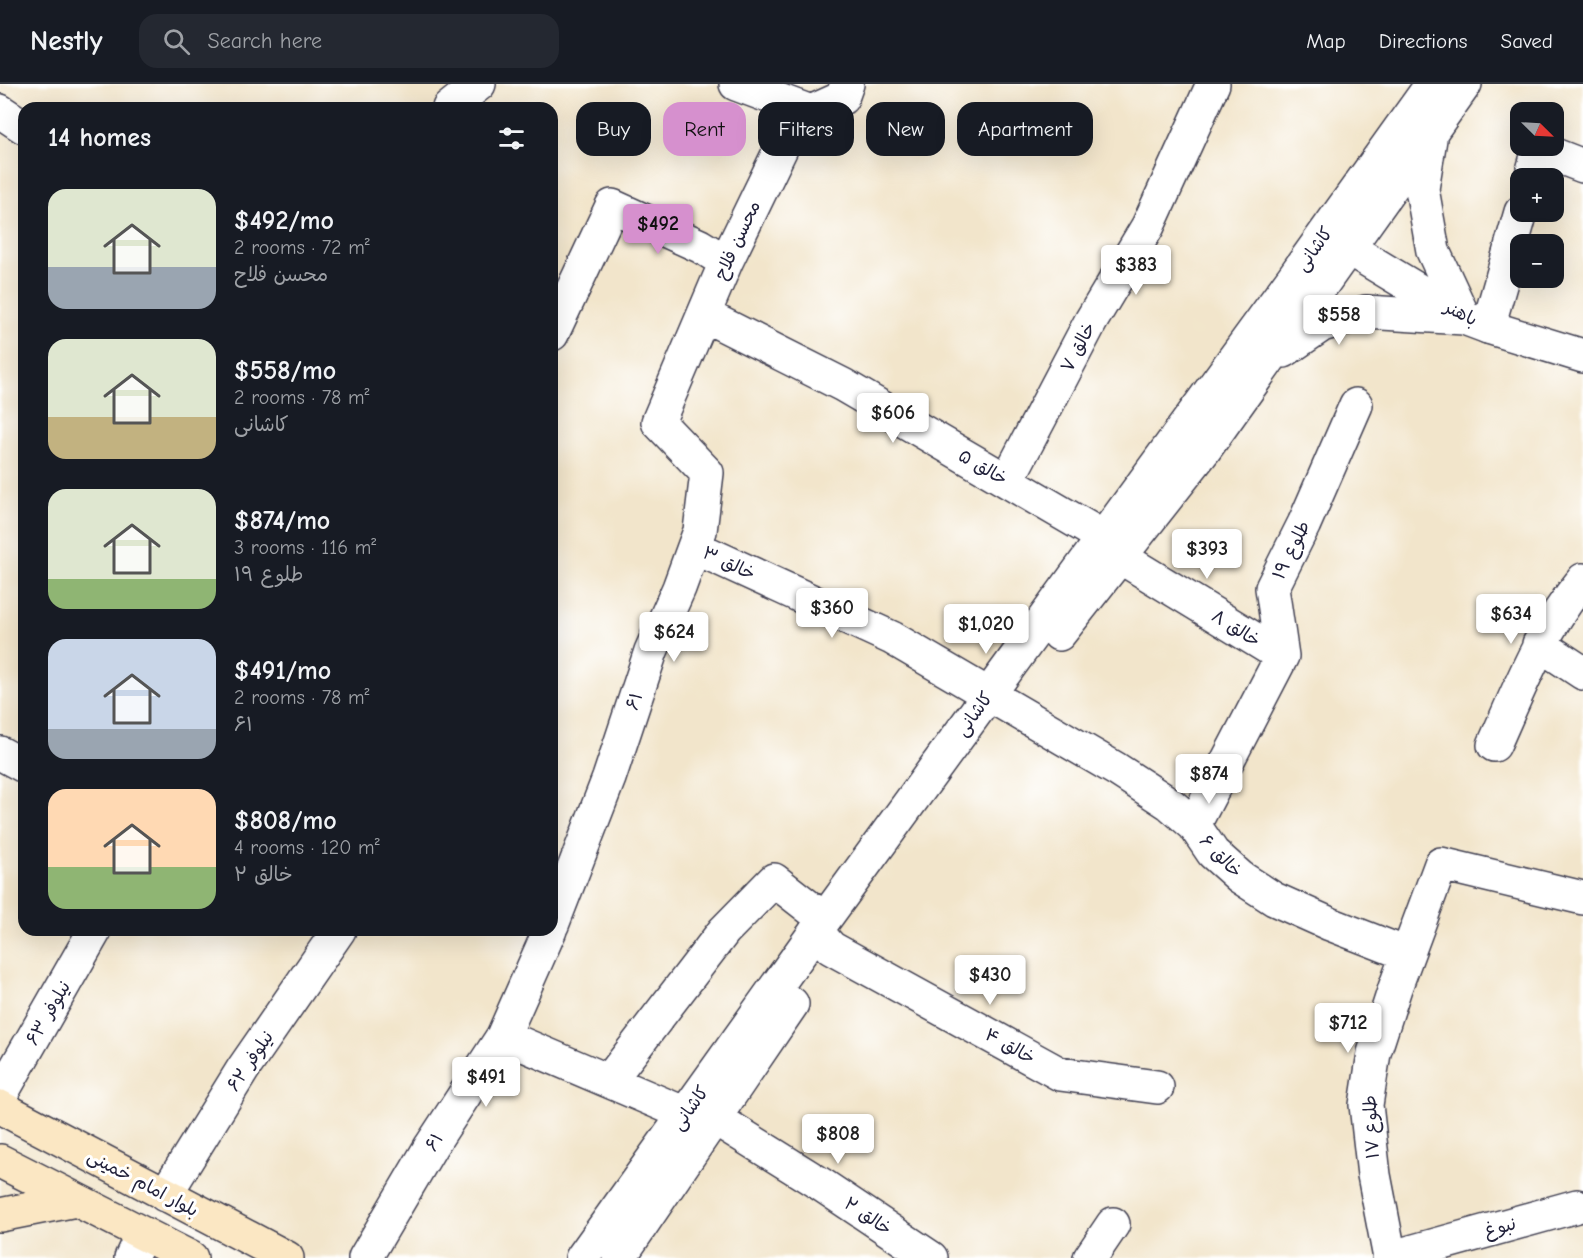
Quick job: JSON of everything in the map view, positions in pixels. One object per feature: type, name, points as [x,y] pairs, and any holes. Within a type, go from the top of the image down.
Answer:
[{"type":"main road","name":"بلوار امام خمینی","points":[[0,1107],[287,1258]]},
{"type":"main road","points":[[0,1161],[76,1200],[136,1246],[191,1258]]},
{"type":"main road","points":[[0,1215],[76,1200]]},
{"type":"street","points":[[457,102],[478,84]]},
{"type":"street","points":[[736,84],[784,102]]},
{"type":"street","name":"محسن فلاح","points":[[833,102],[842,98],[847,84]]},
{"type":"street","name":"خالق ۷","points":[[1007,481],[1091,321],[1149,226],[1213,84]]},
{"type":"street","name":"کاشانی","points":[[619,1258],[699,1116],[824,932],[968,751],[997,699],[1112,547],[1222,376],[1432,84]]},
{"type":"street","points":[[1438,84],[1422,189],[1433,251],[1476,322]]},
{"type":"street","name":"کاشانی","points":[[1112,547],[1205,449],[1465,84]]},
{"type":"street","points":[[0,111],[18,123]]},
{"type":"street","name":"محسن فلاح","points":[[658,422],[726,262],[777,156]]},
{"type":"street","points":[[1535,164],[1583,166]]},
{"type":"street","points":[[558,321],[612,206],[700,246],[726,262]]},
{"type":"street","points":[[1476,322],[1517,222]]},
{"type":"street","name":"باهنر","points":[[1348,248],[1476,322],[1583,356]]},
{"type":"street","points":[[1222,376],[1266,364],[1322,325],[1366,312],[1476,322]]},
{"type":"street","name":"خالق ۵","points":[[704,315],[843,385],[1007,481],[1112,547]]},
{"type":"street","name":"طلوع ۱۹","points":[[1282,656],[1272,588],[1304,524],[1356,405]]},
{"type":"street","name":"۶۱","points":[[558,910],[609,778],[651,651],[679,588],[700,531],[707,473],[658,422]]},
{"type":"street","name":"خالق ۳","points":[[694,547],[892,638],[997,699]]},
{"type":"street","name":"خالق ۸","points":[[1112,547],[1282,656]]},
{"type":"street","points":[[1494,745],[1539,644],[1569,596],[1583,580]]},
{"type":"street","points":[[1539,644],[1583,673]]},
{"type":"street","points":[[1194,825],[1282,656]]},
{"type":"street","name":"خالق ۶","points":[[997,699],[1116,769],[1170,804],[1194,825],[1213,853],[1240,878],[1274,899],[1407,954]]},
{"type":"street","name":"طلوع ۱۷","points":[[1390,1258],[1374,1175],[1366,1104],[1374,1053],[1407,954],[1441,864],[1583,898]]},
{"type":"street","name":"خالق ۴","points":[[609,1081],[724,931],[774,880],[824,932],[1060,1074],[1157,1087]]},
{"type":"street","name":"نیلوفر ۶۳","points":[[0,1096],[92,936]]},
{"type":"street","name":"نیلوفر ۶۲","points":[[165,1195],[243,1070],[335,936]]},
{"type":"street","name":"۶۱","points":[[365,1258],[431,1146],[503,1036],[547,936]]},
{"type":"street","name":"خالق ۲","points":[[503,1036],[699,1116],[822,1185],[931,1258]]},
{"type":"street","name":"کاشانی","points":[[582,1258],[699,1116]]},
{"type":"street","name":"نبوغ","points":[[1390,1258],[1423,1253],[1577,1206]]},
{"type":"street","points":[[1089,1258],[1113,1224]]}]
